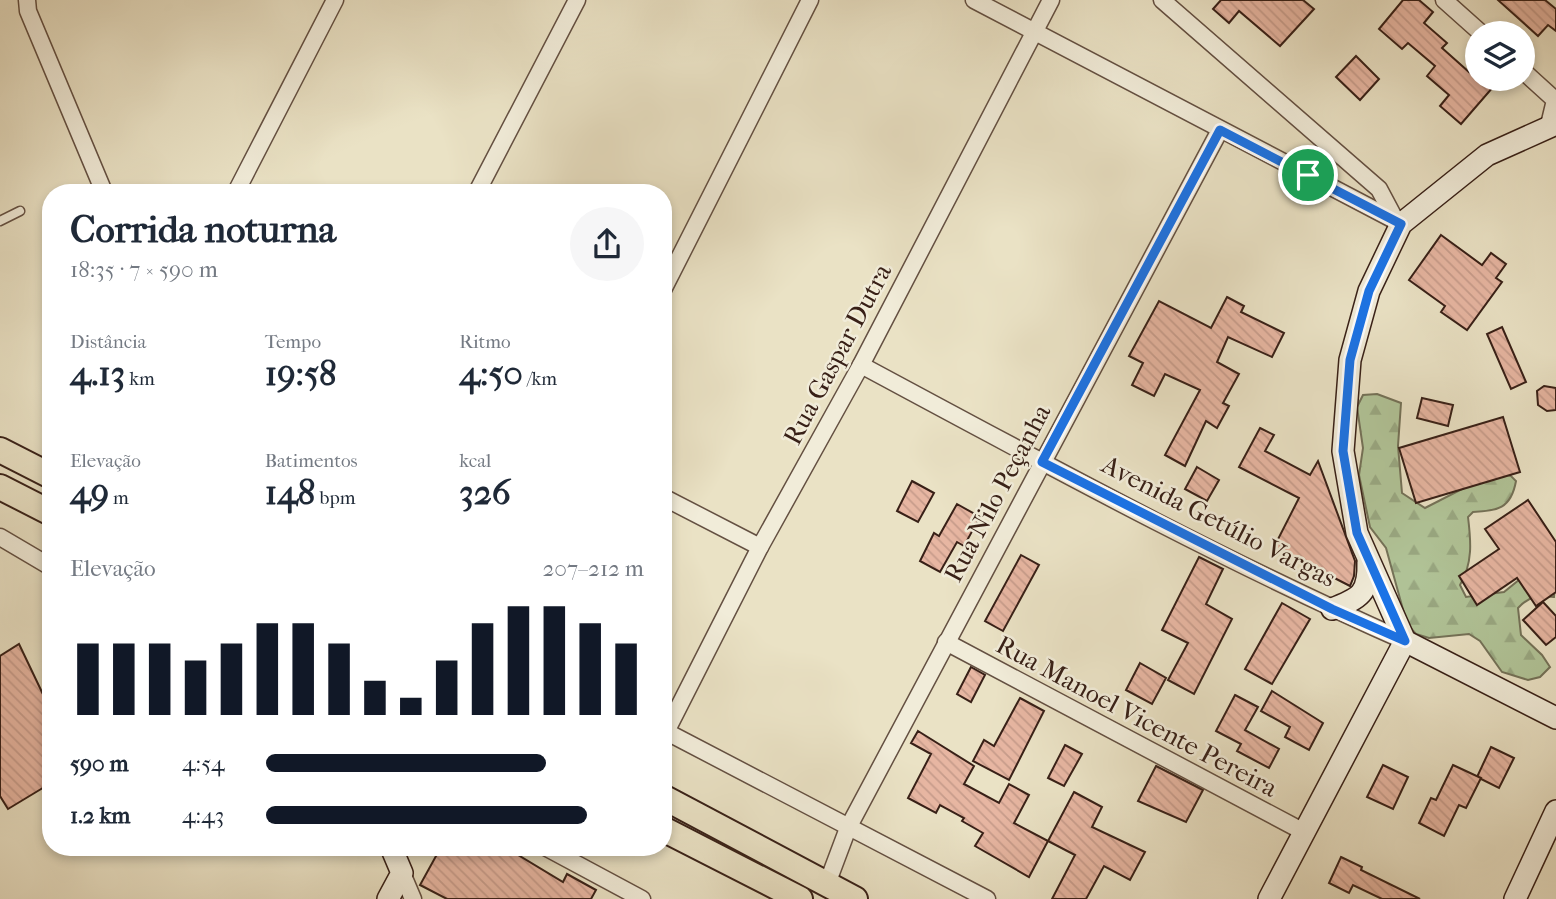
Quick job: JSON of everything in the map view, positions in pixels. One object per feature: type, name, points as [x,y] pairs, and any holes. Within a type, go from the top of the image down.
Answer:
[{"type":"main road","points":[[0,450],[42,471]]},
{"type":"main road","points":[[0,487],[42,508]]},
{"type":"main road","points":[[672,802],[855,899]]},
{"type":"main road","points":[[672,834],[800,899]]},
{"type":"street","points":[[27,0],[28,11],[101,184]]},
{"type":"street","points":[[240,184],[335,0]]},
{"type":"street","points":[[481,184],[577,0]]},
{"type":"street","points":[[672,272],[810,0]]},
{"type":"street","points":[[976,0],[1398,222]]},
{"type":"street","name":"Rua Gaspar Dutra","points":[[672,716],[760,547],[861,365],[1033,30],[1051,0]]},
{"type":"street","points":[[1162,0],[1379,190],[1398,222]]},
{"type":"street","points":[[1444,0],[1468,21]]},
{"type":"street","points":[[1269,899],[1405,641],[1357,533],[1343,451],[1350,360],[1369,291],[1398,222],[1487,155],[1553,125],[1556,100],[1535,82]]},
{"type":"street","name":"Rua Nilo Peçanha","points":[[827,884],[848,828],[1220,130]]},
{"type":"street","name":"Avenida Getúlio Vargas","points":[[861,365],[1042,462],[1332,609],[1405,641],[1556,718]]},
{"type":"street","points":[[672,503],[760,547]]},
{"type":"street","points":[[0,537],[42,562]]},
{"type":"street","points":[[1332,609],[1360,596],[1369,581],[1368,560]]},
{"type":"street","name":"Rua Manoel Vicente Pereira","points":[[946,642],[1306,833]]},
{"type":"street","points":[[672,735],[987,899]]},
{"type":"street","points":[[1515,899],[1556,811]]},
{"type":"street","points":[[395,856],[413,899]]},
{"type":"street","points":[[576,856],[642,899]]},
{"type":"street","points":[[388,899],[402,873]]},
{"type":"lane","points":[[0,221],[20,211]]},
{"type":"green space","points":[[1377,394],[1401,403],[1398,446],[1402,493],[1425,508],[1497,471],[1516,481],[1511,498],[1502,507],[1473,512],[1468,517],[1469,560],[1460,585],[1466,597],[1504,592],[1535,567],[1556,571],[1554,597],[1534,597],[1518,608],[1521,635],[1542,655],[1550,667],[1540,677],[1528,680],[1502,672],[1480,641],[1469,634],[1429,638],[1416,634],[1407,624],[1386,548],[1370,527],[1359,475],[1363,448],[1357,407],[1363,395]]},
{"type":"building","points":[[1221,0],[1303,0],[1314,9],[1280,46],[1239,11],[1229,23],[1213,9]]},
{"type":"building","points":[[1403,0],[1419,0],[1433,12],[1424,23],[1447,43],[1442,48],[1465,68],[1465,91],[1490,91],[1461,124],[1440,106],[1449,95],[1427,76],[1435,66],[1408,43],[1402,49],[1379,29]]},
{"type":"building","points":[[1498,0],[1545,0],[1556,9],[1556,31],[1548,25],[1538,36],[1535,33],[1535,21],[1521,21]]},
{"type":"building","points":[[1356,56],[1379,79],[1360,100],[1336,77]]},
{"type":"building","points":[[1441,235],[1482,265],[1491,253],[1506,264],[1496,278],[1502,282],[1467,330],[1441,312],[1445,306],[1409,280]]},
{"type":"building","points":[[1227,297],[1244,306],[1241,312],[1284,333],[1272,357],[1228,337],[1217,362],[1239,374],[1223,403],[1229,406],[1217,428],[1206,421],[1185,466],[1165,455],[1200,390],[1165,374],[1154,396],[1132,385],[1143,363],[1129,356],[1159,301],[1211,328]]},
{"type":"building","points":[[1502,327],[1526,382],[1511,389],[1487,334]]},
{"type":"building","points":[[1544,386],[1556,388],[1556,410],[1547,411],[1538,405],[1537,391]]},
{"type":"building","points":[[1422,398],[1453,405],[1448,426],[1417,418]]},
{"type":"building","points":[[1503,417],[1520,472],[1416,503],[1399,448]]},
{"type":"building","points":[[1260,428],[1274,435],[1265,451],[1310,475],[1318,461],[1355,561],[1350,586],[1274,547],[1299,498],[1239,467]]},
{"type":"building","points":[[1197,467],[1219,480],[1207,501],[1185,489]]},
{"type":"building","points":[[912,481],[934,493],[918,522],[897,511]]},
{"type":"building","points":[[1528,500],[1556,542],[1556,592],[1536,606],[1517,578],[1477,605],[1459,576],[1499,549],[1485,529]]},
{"type":"building","points":[[957,504],[980,517],[964,546],[957,542],[940,572],[920,561],[934,533],[939,536]]},
{"type":"building","points":[[1021,555],[1039,565],[1003,631],[985,621]]},
{"type":"building","points":[[1199,557],[1223,569],[1206,604],[1232,619],[1194,694],[1168,680],[1188,643],[1162,630]]},
{"type":"building","points":[[1543,602],[1556,616],[1556,637],[1546,645],[1523,620]]},
{"type":"building","points":[[1282,603],[1310,619],[1272,684],[1245,669]]},
{"type":"building","points":[[19,644],[42,692],[42,788],[8,809],[0,796],[0,656]]},
{"type":"building","points":[[1140,663],[1166,678],[1152,704],[1126,690]]},
{"type":"building","points":[[971,667],[985,675],[971,702],[957,694]]},
{"type":"building","points":[[1272,691],[1323,723],[1309,750],[1285,737],[1290,727],[1261,711]]},
{"type":"building","points":[[1235,695],[1258,707],[1245,730],[1279,749],[1269,768],[1237,751],[1241,744],[1216,731]]},
{"type":"building","points":[[1020,698],[1044,711],[1009,780],[973,761],[984,740],[994,746]]},
{"type":"building","points":[[918,731],[974,766],[964,784],[999,803],[1009,784],[1029,795],[1014,823],[1048,841],[1029,877],[975,846],[983,833],[962,821],[964,818],[940,805],[936,813],[908,798],[931,754],[911,743]]},
{"type":"building","points":[[1065,745],[1082,754],[1064,786],[1048,778]]},
{"type":"building","points":[[1491,747],[1514,758],[1499,788],[1477,777]]},
{"type":"building","points":[[1383,765],[1408,777],[1393,809],[1367,797]]},
{"type":"building","points":[[1453,765],[1481,778],[1466,808],[1459,805],[1444,836],[1419,823],[1431,798],[1436,800]]},
{"type":"building","points":[[1156,766],[1203,790],[1186,822],[1138,801]]},
{"type":"building","points":[[1074,792],[1102,807],[1092,827],[1145,852],[1130,880],[1104,866],[1086,899],[1052,899],[1075,855],[1048,841]]},
{"type":"building","points":[[436,856],[520,856],[563,882],[567,874],[596,890],[591,899],[447,899],[420,885]]},
{"type":"building","points":[[1341,857],[1420,899],[1382,899],[1353,885],[1349,893],[1329,883]]},
{"type":"route","points":[[1220,130],[1308,175],[1401,224],[1369,291],[1350,360],[1343,451],[1357,533],[1405,641],[1332,609],[1042,462],[1220,130]]}]
